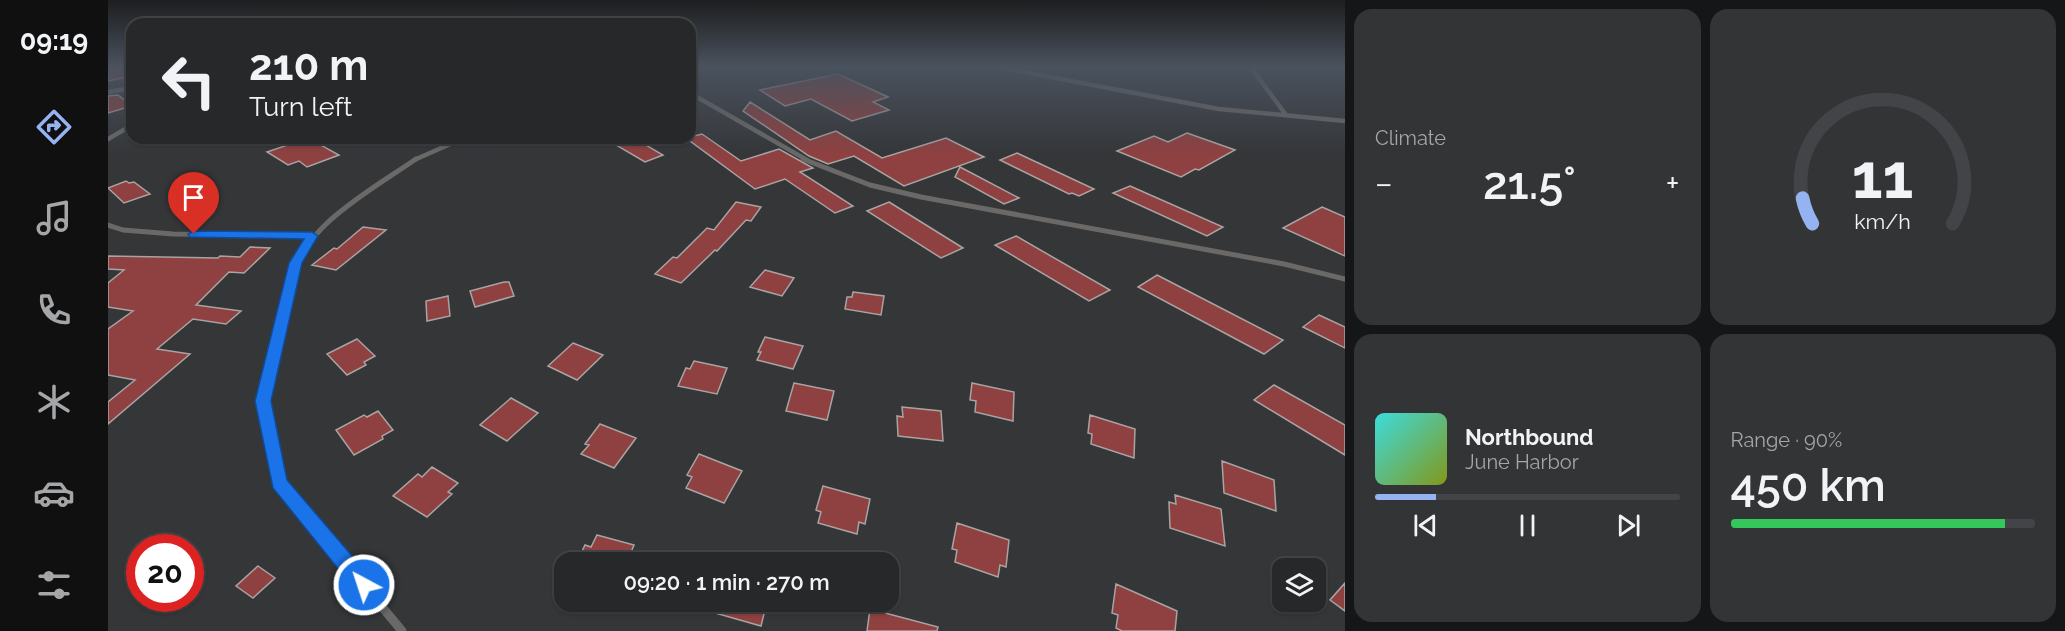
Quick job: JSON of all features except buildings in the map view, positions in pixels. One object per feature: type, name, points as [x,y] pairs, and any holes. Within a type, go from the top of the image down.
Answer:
[{"type":"lane","points":[[1147,95],[1219,109],[1345,121]]},
{"type":"lane","points":[[1271,95],[1286,116]]},
{"type":"lane","points":[[696,97],[802,159],[870,184],[921,197],[1284,264],[1345,279]]},
{"type":"lane","points":[[108,139],[126,128]]},
{"type":"lane","points":[[402,631],[279,483],[263,401],[295,263],[312,236],[362,195],[419,157],[450,144]]},
{"type":"lane","points":[[108,225],[123,230],[172,234],[312,236]]},
{"type":"route","points":[[194,234],[312,236],[295,263],[263,401],[279,483],[364,585]]}]
